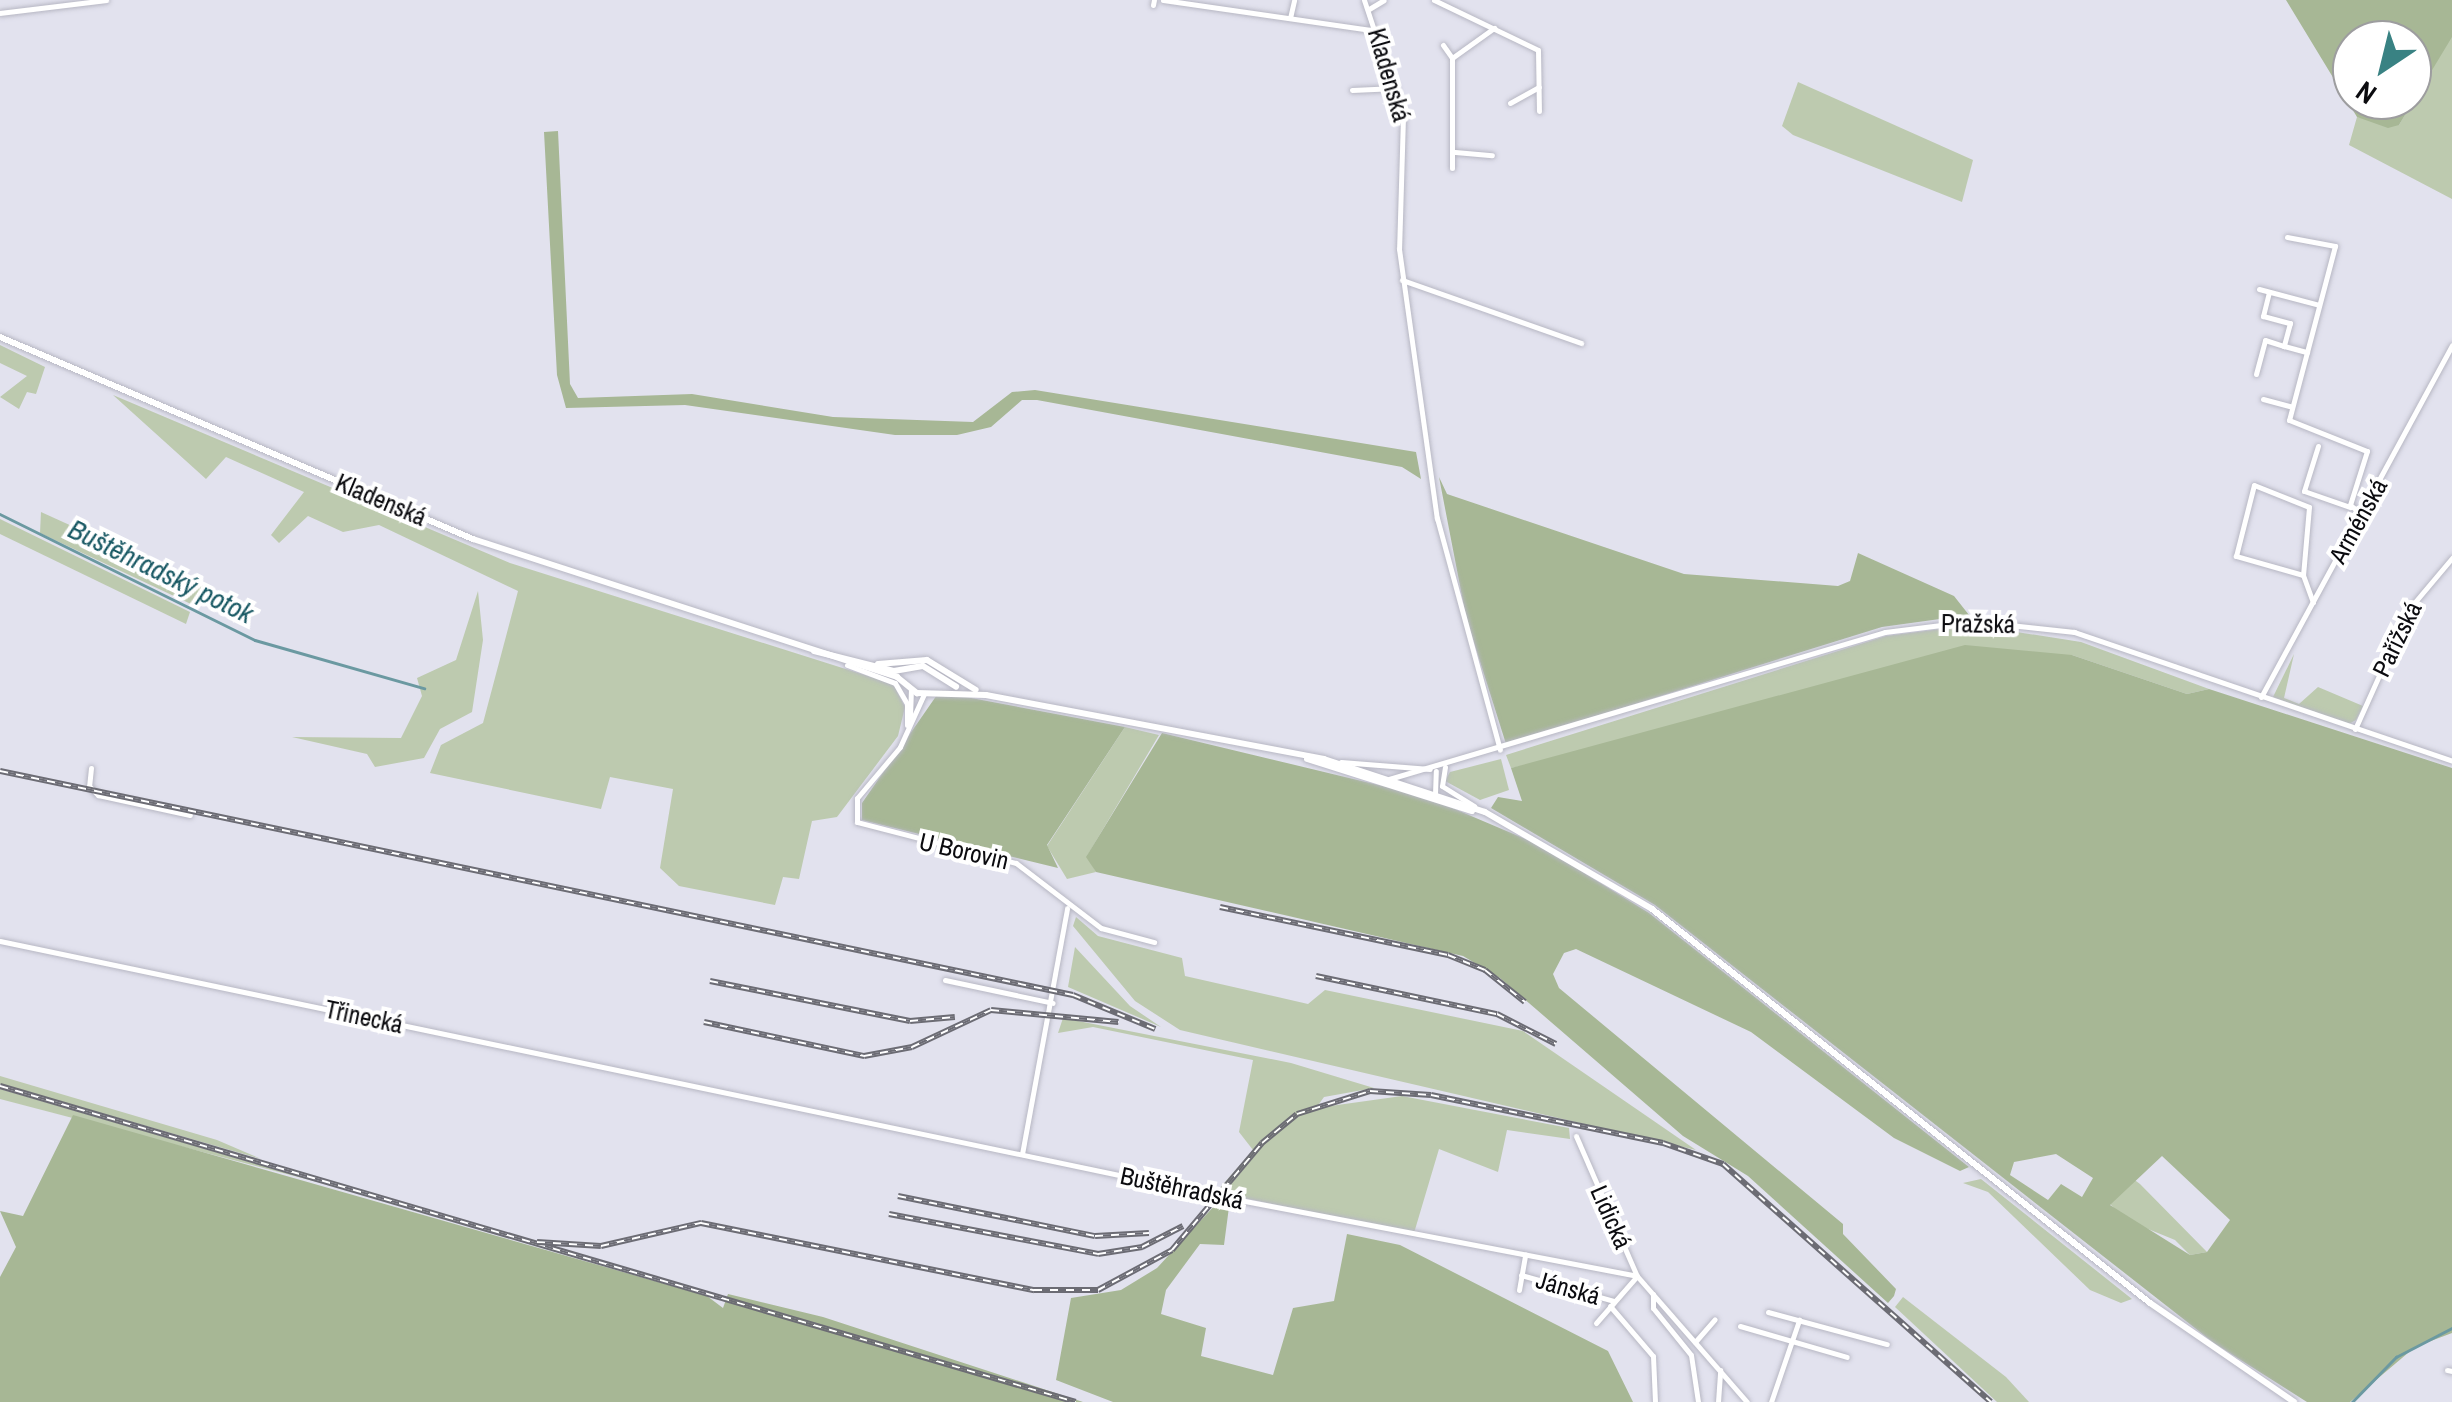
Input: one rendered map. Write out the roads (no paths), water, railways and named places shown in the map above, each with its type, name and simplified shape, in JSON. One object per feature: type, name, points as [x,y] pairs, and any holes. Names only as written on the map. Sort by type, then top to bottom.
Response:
[{"type":"main road","name":"Kladenská","points":[[0,337],[473,539],[770,640]]},
{"type":"main road","points":[[770,640],[857,662],[912,670],[924,666],[935,676],[986,695]]},
{"type":"main road","points":[[770,640],[924,694],[933,689],[986,695],[1340,762],[1433,790],[1485,812],[1652,909],[2235,1364],[2294,1402]]},
{"type":"main road","points":[[857,662],[927,660],[986,695]]},
{"type":"main road","points":[[910,687],[912,670]]},
{"type":"main road","points":[[933,689],[935,676]]},
{"type":"main road","points":[[1274,750],[1440,798],[1506,823]]},
{"type":"street","points":[[0,14],[106,0]]},
{"type":"street","points":[[1163,0],[1380,31]]},
{"type":"street","points":[[1290,18],[1294,0]]},
{"type":"street","name":"Kladenská","points":[[1364,0],[1380,31],[1396,88],[1406,151],[1402,280],[1438,518],[1500,750]]},
{"type":"street","points":[[1368,9],[1384,0]]},
{"type":"street","points":[[1438,1],[1538,50],[1539,110]]},
{"type":"street","points":[[1452,58],[1494,27]]},
{"type":"street","points":[[1443,45],[1452,58],[1452,168]]},
{"type":"street","points":[[1510,104],[1539,87]]},
{"type":"street","points":[[1352,90],[1396,88]]},
{"type":"street","points":[[1454,152],[1492,155]]},
{"type":"street","points":[[2287,237],[2334,246],[2289,420],[2367,451],[2350,507]]},
{"type":"street","points":[[1402,280],[1582,343]]},
{"type":"street","points":[[2259,289],[2319,305]]},
{"type":"street","points":[[2269,292],[2263,316],[2290,322],[2284,346]]},
{"type":"street","points":[[2256,374],[2265,340],[2307,352]]},
{"type":"street","name":"Arménská","points":[[2262,697],[2452,345]]},
{"type":"street","points":[[2263,399],[2292,408]]},
{"type":"street","points":[[2318,446],[2304,491],[2362,514]]},
{"type":"street","points":[[2303,575],[2236,556],[2254,485],[2310,506],[2303,575],[2313,602]]},
{"type":"street","name":"Pařížská","points":[[2355,730],[2409,609],[2452,558]]},
{"type":"street","name":"Pražská","points":[[1401,779],[1930,623],[2074,632],[2452,761]]},
{"type":"street","points":[[847,665],[895,683],[907,704],[907,732]]},
{"type":"street","points":[[907,732],[910,687]]},
{"type":"street","points":[[907,732],[924,694]]},
{"type":"street","name":"U Borovin","points":[[907,732],[857,798],[857,822],[1016,862],[1067,908],[1108,931],[1154,942]]},
{"type":"street","points":[[1340,762],[1441,768]]},
{"type":"street","points":[[91,768],[89,786],[98,795],[190,815]]},
{"type":"street","points":[[1440,798],[1433,790],[1441,768]]},
{"type":"street","points":[[1441,768],[1444,788],[1485,812]]},
{"type":"street","points":[[1366,776],[1401,779]]},
{"type":"street","points":[[1022,1154],[1054,1003],[1067,908]]},
{"type":"street","name":"Třinecká","points":[[0,941],[729,1092]]},
{"type":"street","points":[[945,980],[1054,1003]]},
{"type":"street","name":"Buštěhradská","points":[[729,1092],[1229,1198],[1637,1276]]},
{"type":"street","name":"Lidická","points":[[1576,1136],[1637,1276],[1747,1402]]},
{"type":"street","name":"Jánská","points":[[1519,1290],[1525,1256]]},
{"type":"street","name":"Jánská","points":[[1521,1274],[1612,1303],[1653,1356],[1655,1402]]},
{"type":"street","points":[[1596,1322],[1637,1276]]},
{"type":"street","name":"Lidická","points":[[1653,1294],[1653,1308],[1687,1349],[1698,1402]]},
{"type":"street","points":[[1768,1312],[1887,1344]]},
{"type":"street","points":[[1695,1342],[1715,1319]]},
{"type":"street","points":[[1772,1402],[1799,1320]]},
{"type":"street","points":[[1740,1326],[1846,1357]]},
{"type":"street","points":[[1718,1402],[1720,1370]]},
{"type":"waterway","name":"Buštěhradský potok","points":[[0,514],[255,640],[424,688]]},
{"type":"waterway","points":[[2352,1402],[2396,1357],[2452,1328]]},
{"type":"railway","points":[[0,771],[1073,995],[1155,1029]]},
{"type":"railway","points":[[1220,907],[1448,955],[1485,970],[1525,1002]]},
{"type":"railway","points":[[1316,976],[1497,1014],[1556,1044]]},
{"type":"railway","points":[[710,981],[910,1021],[955,1017]]},
{"type":"railway","points":[[704,1022],[864,1056],[912,1047],[991,1010],[1118,1022]]},
{"type":"railway","points":[[0,1086],[1076,1402]]},
{"type":"railway","points":[[537,1242],[601,1246],[701,1223],[1034,1290],[1098,1290],[1172,1250],[1262,1143],[1297,1114],[1370,1091],[1431,1095],[1663,1143],[1723,1164],[1991,1402]]},
{"type":"railway","points":[[898,1196],[1095,1236],[1149,1233]]},
{"type":"railway","points":[[889,1214],[1098,1254],[1142,1247],[1183,1226]]}]
